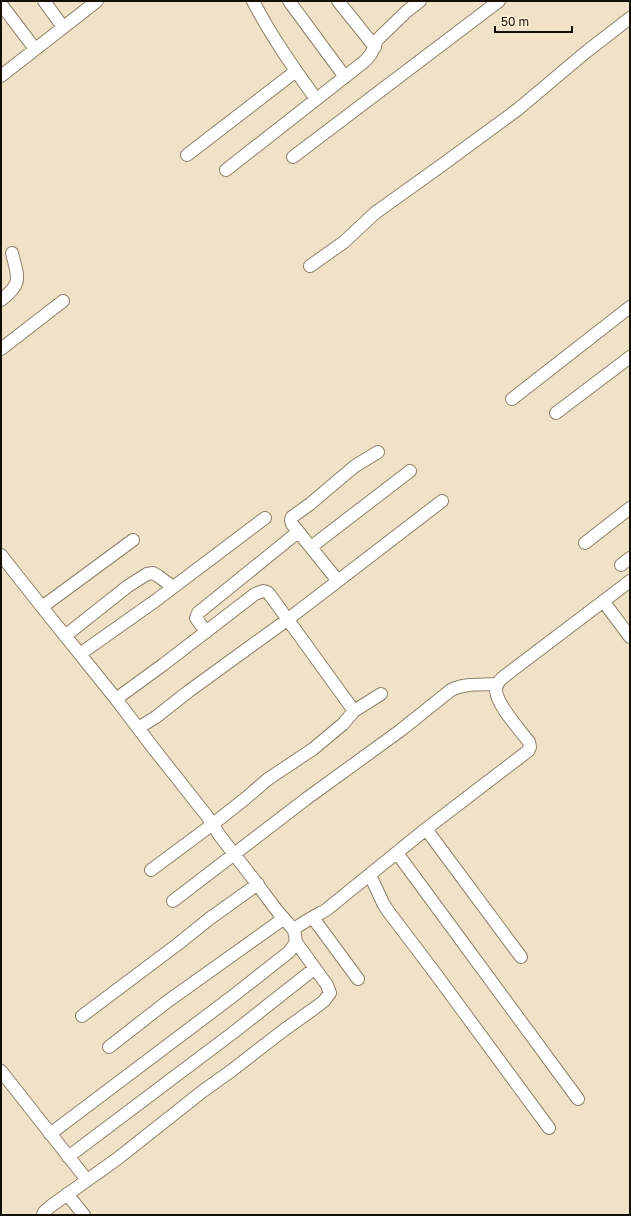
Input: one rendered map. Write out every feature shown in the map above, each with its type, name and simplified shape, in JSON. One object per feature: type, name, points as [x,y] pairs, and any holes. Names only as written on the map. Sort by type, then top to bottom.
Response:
[{"type":"street","points":[[44,1],[63,27]]},
{"type":"street","points":[[3,71],[35,49],[97,1]]},
{"type":"street","points":[[253,1],[261,17],[316,99]]},
{"type":"street","points":[[289,1],[345,77]]},
{"type":"street","points":[[338,1],[375,47]]},
{"type":"street","points":[[293,157],[499,1]]},
{"type":"street","points":[[226,170],[365,61],[375,47],[377,40],[413,3]]},
{"type":"street","points":[[1,4],[35,49]]},
{"type":"street","points":[[310,266],[344,242],[375,213],[517,110],[586,52],[630,18]]},
{"type":"street","points":[[187,155],[296,71]]},
{"type":"street","points":[[1,300],[10,293],[18,279],[12,253]]},
{"type":"street","points":[[1,349],[63,301]]},
{"type":"street","points":[[512,399],[630,307]]},
{"type":"street","points":[[556,413],[630,357]]},
{"type":"street","points":[[338,581],[298,532],[291,520],[292,517],[310,504],[355,466],[378,452]]},
{"type":"street","points":[[311,547],[410,470]]},
{"type":"street","points":[[138,728],[156,717],[287,620],[442,501]]},
{"type":"street","points":[[585,543],[630,508]]},
{"type":"street","points":[[80,654],[265,518]]},
{"type":"street","points":[[206,632],[196,618],[198,613],[298,532]]},
{"type":"street","points":[[42,607],[133,540]]},
{"type":"street","points":[[1,555],[116,699],[207,816],[283,919],[294,930],[296,942],[329,989],[330,993],[324,1001],[122,1155],[67,1194],[44,1212],[43,1215]]},
{"type":"street","points":[[65,636],[128,586],[147,574],[153,573],[173,587]]},
{"type":"street","points":[[294,930],[296,927],[326,910],[426,829],[525,754],[530,747],[529,742],[503,708],[498,699],[496,689],[497,684],[506,675],[630,580]]},
{"type":"street","points":[[116,699],[249,598],[263,591],[270,595],[354,711]]},
{"type":"street","points":[[603,601],[630,636]]},
{"type":"street","points":[[173,901],[312,795],[401,730],[451,690],[457,686],[497,684]]},
{"type":"street","points":[[151,870],[246,798],[268,779],[313,749],[343,724],[354,711],[381,694]]},
{"type":"street","points":[[426,829],[521,957]]},
{"type":"street","points":[[397,854],[578,1099]]},
{"type":"street","points":[[370,875],[388,911],[549,1128]]},
{"type":"street","points":[[82,1016],[209,919],[258,884]]},
{"type":"street","points":[[313,918],[358,979]]},
{"type":"street","points":[[109,1046],[168,1001],[283,919]]},
{"type":"street","points":[[50,1134],[239,992],[289,952],[296,942]]},
{"type":"street","points":[[68,1157],[234,1032],[314,968]]},
{"type":"street","points":[[1,1071],[87,1180]]},
{"type":"street","points":[[67,1194],[84,1215]]}]
